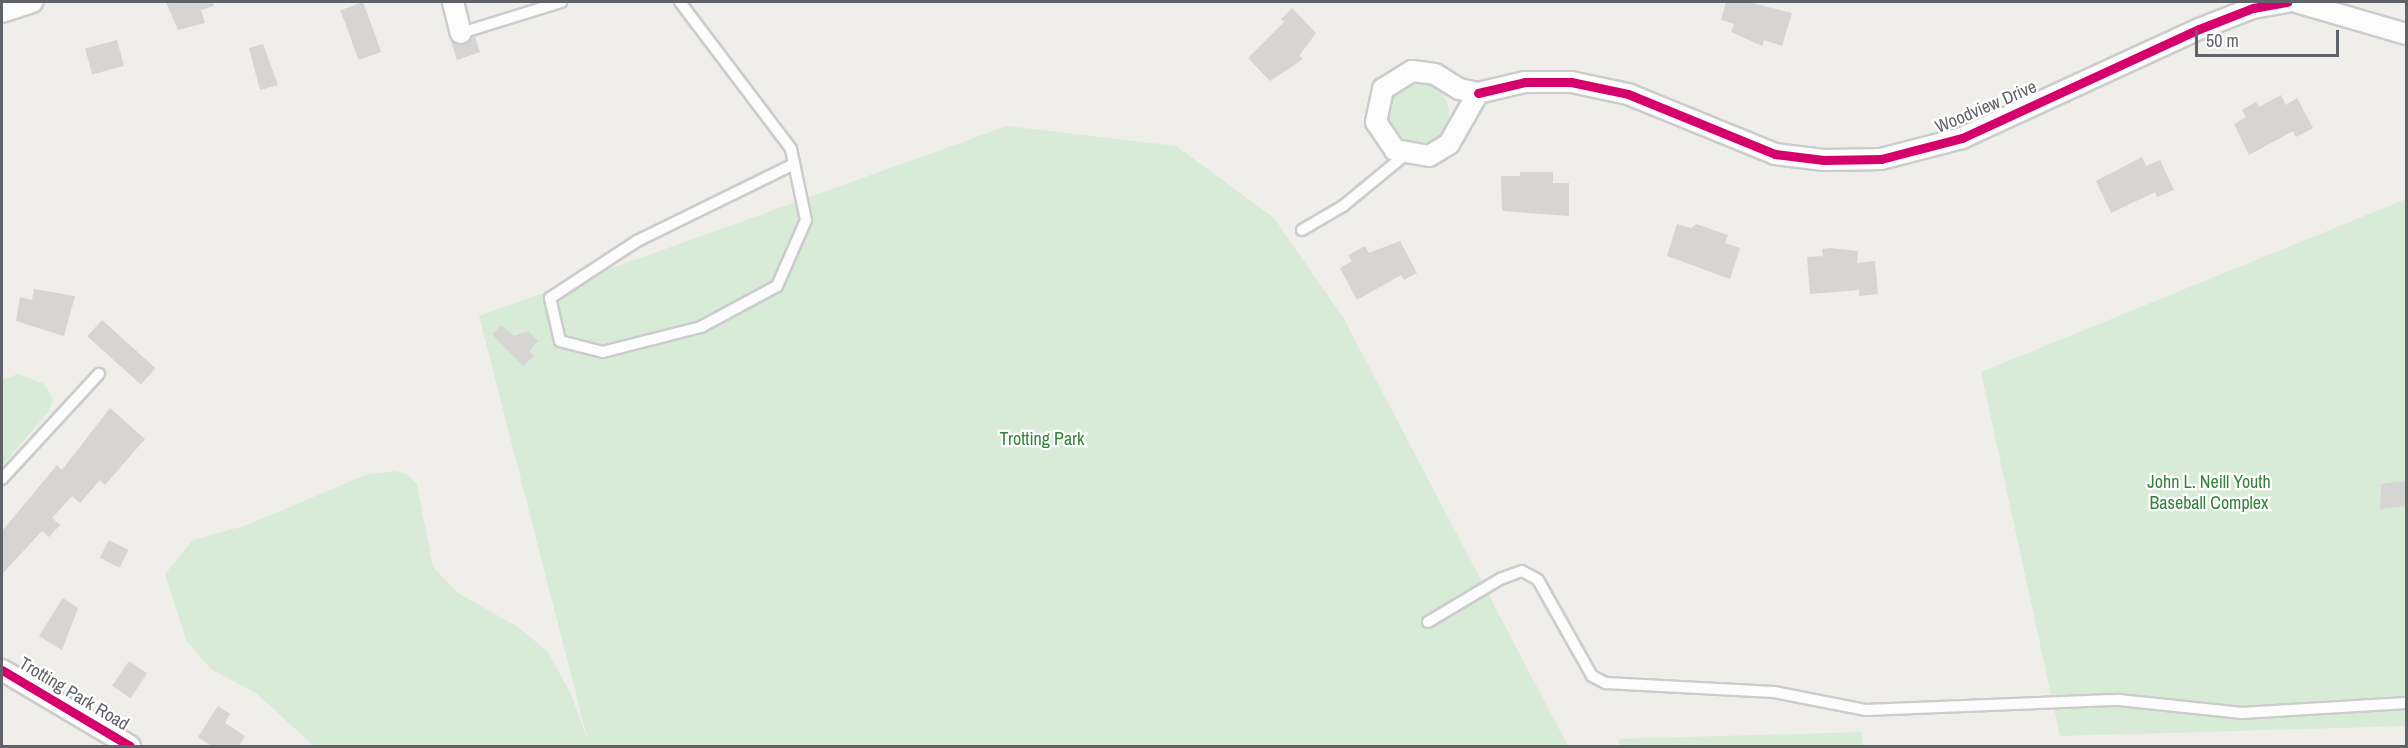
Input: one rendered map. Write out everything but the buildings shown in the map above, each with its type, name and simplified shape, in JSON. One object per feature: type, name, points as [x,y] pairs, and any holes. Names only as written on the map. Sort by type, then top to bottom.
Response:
[{"type":"street","points":[[2,12],[32,2]]},
{"type":"street","points":[[453,2],[461,33]]},
{"type":"street","name":"Woodview Drive","points":[[1479,93],[1509,84],[1571,82],[1628,94],[1774,154],[1824,160],[1881,159],[1962,138],[2199,29],[2253,8],[2287,2]]},
{"type":"street","points":[[2296,2],[2406,34]]},
{"type":"street","points":[[1424,71],[1479,93],[1449,144],[1429,156],[1405,155],[1386,143],[1376,122],[1377,99],[1391,81],[1424,71]]},
{"type":"street","name":"Trotting Park Road","points":[[2,670],[130,747]]},
{"type":"lane","points":[[461,33],[561,2]]},
{"type":"lane","points":[[680,2],[791,149],[806,220],[777,286],[701,327],[603,352],[560,341],[550,298],[637,241],[794,164]]},
{"type":"lane","points":[[1302,230],[1343,206],[1405,155]]},
{"type":"lane","points":[[2,479],[99,374]]},
{"type":"lane","points":[[1428,622],[1500,579],[1522,571],[1538,580],[1592,676],[1606,683],[1774,692],[1866,710],[2119,700],[2242,713],[2406,703]]},
{"type":"green space","points":[[1417,82],[1435,88],[1443,96],[1449,114],[1443,132],[1435,140],[1417,146],[1399,140],[1391,132],[1385,114],[1391,96],[1399,88]]},
{"type":"green space","name":"Trotting Park","points":[[1007,126],[1176,146],[1274,218],[1344,319],[1568,746],[314,746],[257,694],[211,669],[186,640],[165,574],[193,540],[247,525],[368,474],[395,471],[407,474],[417,484],[433,567],[458,593],[518,627],[547,651],[570,692],[588,741],[479,316]]},
{"type":"green space","name":"John L. Neill Youth Baseball Complex","points":[[2406,199],[2406,726],[2060,736],[1981,372]]},
{"type":"green space","points":[[18,374],[44,384],[53,398],[49,411],[2,466],[2,380]]},
{"type":"green space","points":[[1862,732],[1863,746],[1619,746],[1619,739]]},
{"type":"cycle path","points":[[1478,93],[1525,82],[1571,82],[1628,94],[1775,154],[1824,160],[1881,159],[1962,138],[2199,29],[2253,8],[2287,2]]},
{"type":"cycle path","points":[[2,670],[130,746]]}]
